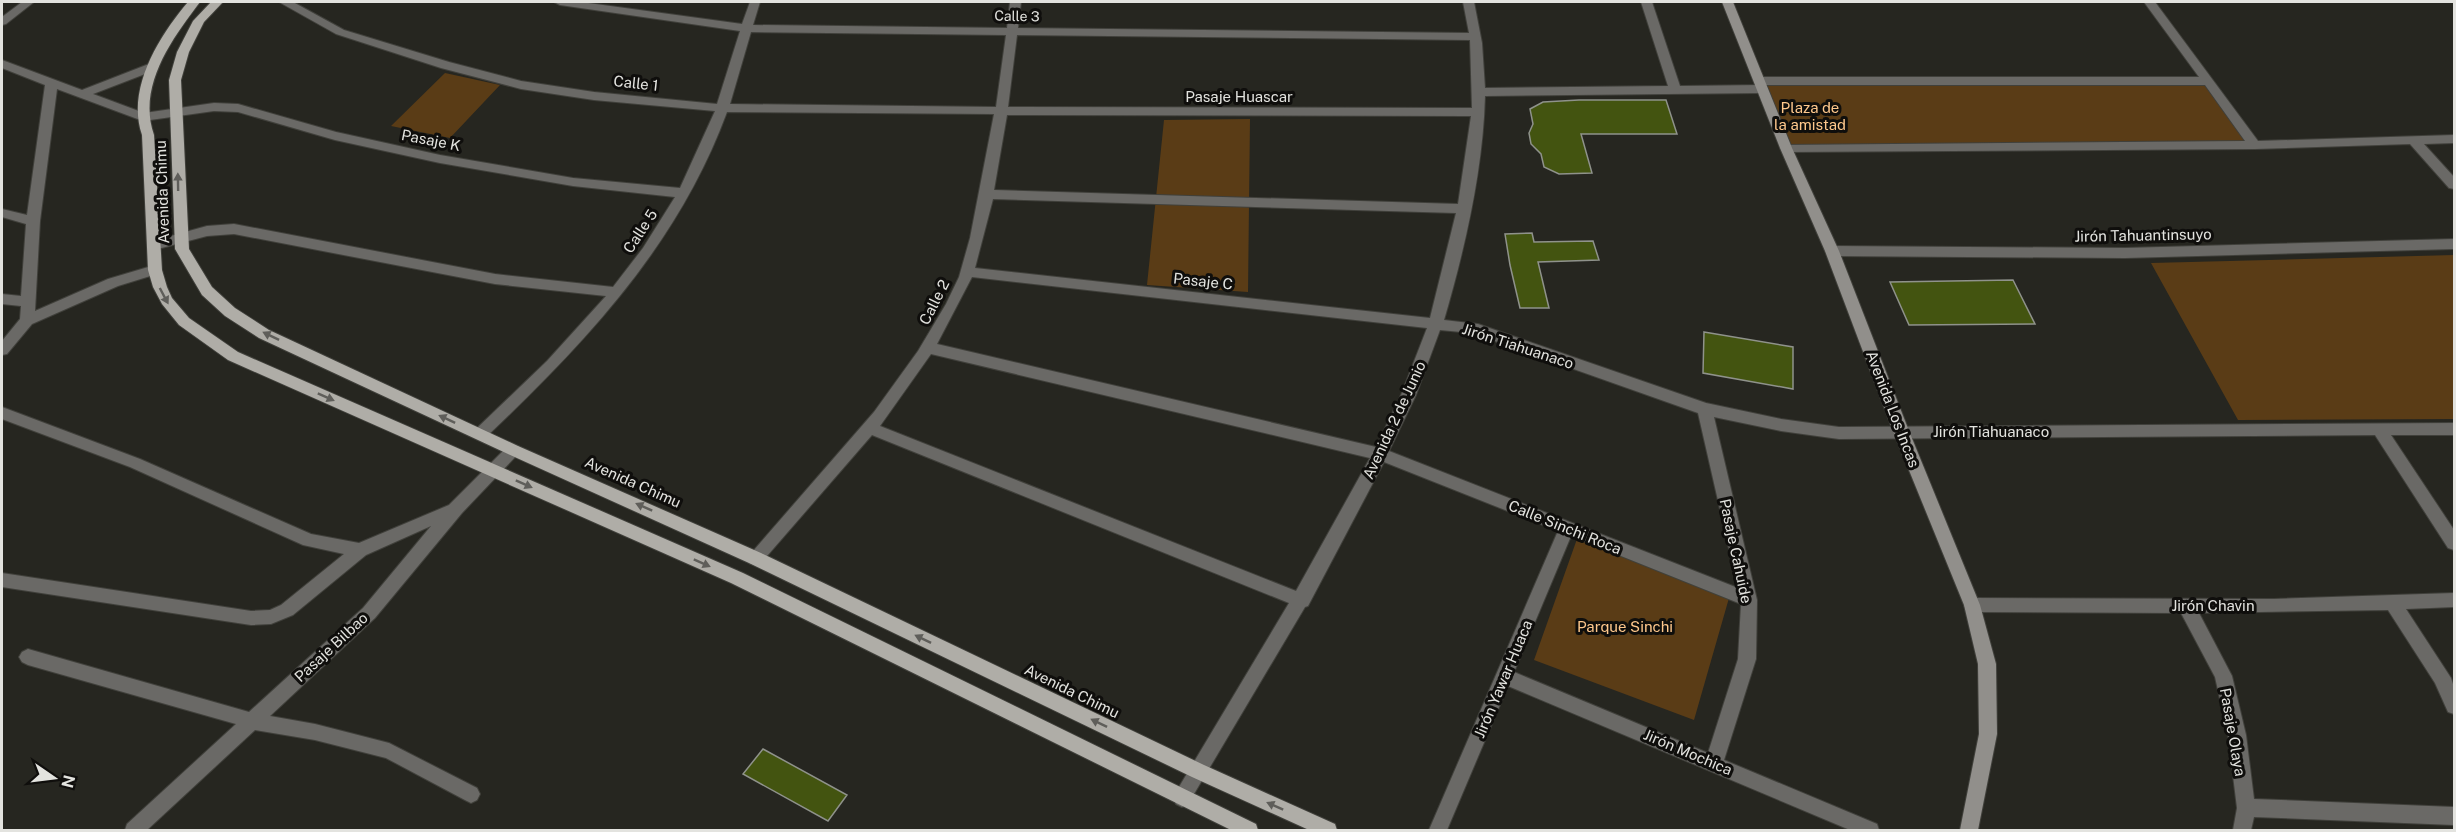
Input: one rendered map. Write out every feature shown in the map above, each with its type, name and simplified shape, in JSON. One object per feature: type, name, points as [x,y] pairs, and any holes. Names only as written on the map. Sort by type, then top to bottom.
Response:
[{"type":"main road","name":"Avenida Chimu","points":[[194,2],[165,42],[150,74],[143,117],[148,135],[155,270],[160,290],[176,316],[233,356],[737,578],[1249,831]]},
{"type":"main road","name":"Avenida Chimu","points":[[217,2],[199,21],[183,52],[175,80],[180,236],[182,249],[194,272],[207,291],[230,312],[264,334],[513,450],[755,558],[1328,831]]},
{"type":"street","points":[[2,22],[27,2]]},
{"type":"street","name":"Calle 1","points":[[285,2],[340,32],[445,65],[520,85],[594,96],[722,108],[1000,111]]},
{"type":"street","name":"Calle 3","points":[[560,2],[746,28],[1475,37]]},
{"type":"street","name":"Calle 5","points":[[480,434],[579,338],[618,292],[684,193],[722,108],[755,2]]},
{"type":"street","name":"Calle 2","points":[[755,558],[870,428],[904,385],[929,348],[968,272],[986,194],[1016,2]]},
{"type":"street","name":"Avenida 2 de Junio","points":[[1182,798],[1302,601],[1380,454],[1413,383],[1436,323],[1463,209],[1478,112],[1480,92],[1469,2]]},
{"type":"street","points":[[1647,2],[1675,89]]},
{"type":"street","name":"Avenida Los Incas","points":[[1727,2],[1786,148],[1832,251],[1901,431],[1972,605],[1987,664],[1988,734],[1969,831]]},
{"type":"street","points":[[2150,2],[2254,145]]},
{"type":"street","points":[[2,64],[51,85],[143,117]]},
{"type":"street","points":[[82,94],[154,66]]},
{"type":"street","points":[[1480,92],[1675,89],[1761,85],[2208,81]]},
{"type":"street","points":[[27,320],[33,221],[51,85]]},
{"type":"street","name":"Pasaje K","points":[[143,117],[214,107],[238,108],[345,139],[440,159],[573,182],[684,193]]},
{"type":"street","name":"Pasaje Huascar","points":[[1000,111],[1478,112]]},
{"type":"street","points":[[1786,148],[2254,145],[2415,142],[2454,139]]},
{"type":"street","points":[[2415,142],[2454,185]]},
{"type":"street","points":[[986,194],[1463,209]]},
{"type":"street","points":[[2,213],[33,221]]},
{"type":"street","points":[[154,245],[180,236],[234,229],[495,279],[618,292]]},
{"type":"street","name":"Jirón Tahuantinsuyo","points":[[1832,251],[2125,253],[2454,244]]},
{"type":"street","points":[[2,351],[27,320],[113,282],[155,270]]},
{"type":"street","name":"Pasaje C","points":[[968,272],[1436,323]]},
{"type":"street","points":[[2,299],[27,302]]},
{"type":"street","name":"Jirón Tiahuanaco","points":[[1436,323],[1473,328],[1705,409],[1781,426],[1839,433],[2454,429]]},
{"type":"street","name":"Calle Sinchi Roca","points":[[929,348],[1380,454],[1749,600]]},
{"type":"street","name":"Pasaje Cahuide","points":[[1705,409],[1749,600],[1747,659],[1714,762]]},
{"type":"street","points":[[2,414],[49,429],[135,463],[309,540],[360,550]]},
{"type":"street","points":[[870,428],[1302,601]]},
{"type":"street","points":[[2379,429],[2454,543]]},
{"type":"street","name":"Pasaje Bilbao","points":[[135,831],[369,613],[456,508],[513,450]]},
{"type":"street","points":[[2,580],[228,615],[251,618],[271,617],[287,610],[360,550],[456,508]]},
{"type":"street","name":"Jirón Yawar Huaca","points":[[1438,831],[1567,528]]},
{"type":"street","name":"Jirón Chavin","points":[[1972,605],[2186,606],[2454,600]]},
{"type":"street","points":[[2393,603],[2442,678],[2454,706]]},
{"type":"street","name":"Pasaje Olaya","points":[[2186,606],[2223,676],[2236,735],[2246,808],[2242,831]]},
{"type":"street","points":[[28,657],[253,721],[315,732],[389,751],[471,794]]},
{"type":"street","name":"Jirón Mochica","points":[[1505,676],[1714,762],[1870,831]]},
{"type":"street","points":[[2246,808],[2454,816]]},
{"type":"green space","points":[[445,73],[500,85],[450,138],[391,126]]},
{"type":"green space","name":"Plaza de la amistad","points":[[1761,81],[2209,81],[2255,145],[1786,148]]},
{"type":"green space","points":[[1250,119],[1248,292],[1147,285],[1164,120]]},
{"type":"green space","points":[[2454,255],[2454,419],[2238,420],[2151,263]]},
{"type":"green space","name":"Parque Sinchi","points":[[1577,539],[1729,598],[1694,720],[1534,660]]},
{"type":"building","points":[[1666,100],[1677,134],[1581,134],[1592,173],[1559,174],[1544,167],[1541,154],[1531,144],[1529,133],[1533,124],[1530,109],[1543,102]]},
{"type":"building","points":[[1532,233],[1534,242],[1593,241],[1599,260],[1538,262],[1549,308],[1520,308],[1510,265],[1505,234]]},
{"type":"building","points":[[2013,280],[2035,324],[1909,325],[1890,282]]},
{"type":"building","points":[[1704,332],[1793,347],[1793,389],[1703,373]]},
{"type":"building","points":[[763,749],[847,795],[828,821],[743,774]]}]
